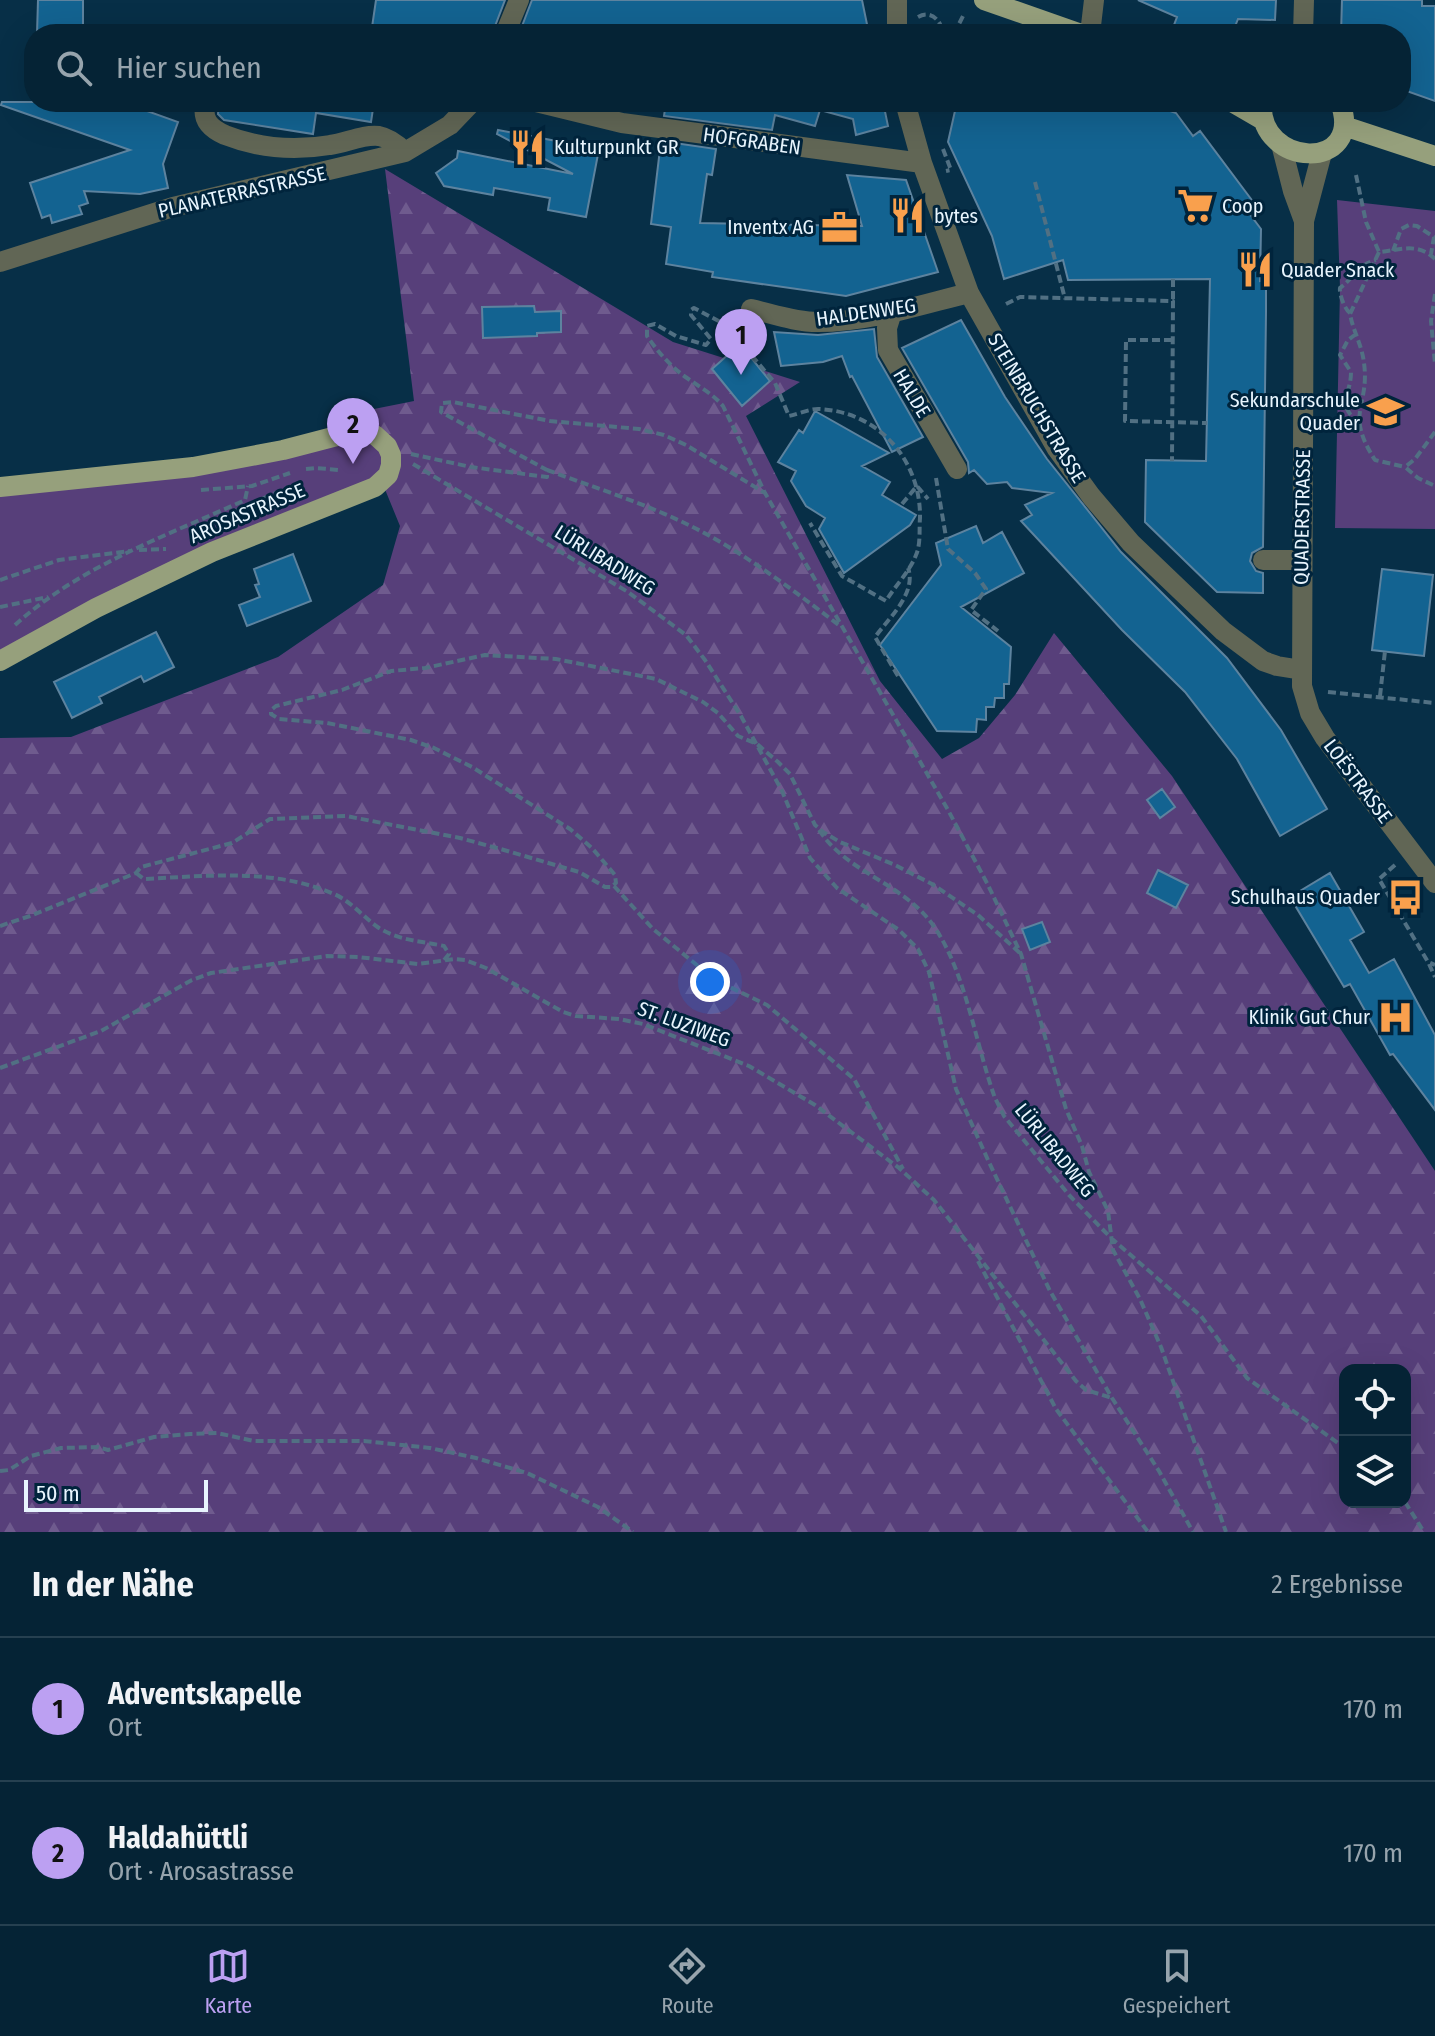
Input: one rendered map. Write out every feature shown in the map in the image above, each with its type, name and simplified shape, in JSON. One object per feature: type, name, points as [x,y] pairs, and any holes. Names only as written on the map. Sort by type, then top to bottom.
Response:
[{"type":"main road","points":[[984,0],[1052,24]]},
{"type":"main road","points":[[1264,112],[1281,144],[1302,154],[1322,153],[1338,140],[1344,126],[1342,112]]},
{"type":"main road","points":[[1344,126],[1435,156]]},
{"type":"main road","name":"AROSASTRASSE","points":[[0,487],[193,467],[283,450],[356,431],[382,440],[391,455],[388,475],[375,487],[200,558],[96,608],[0,661]]},
{"type":"street","points":[[509,24],[519,0]]},
{"type":"street","points":[[897,0],[897,24]]},
{"type":"street","points":[[1091,24],[1094,0]]},
{"type":"street","points":[[1303,24],[1304,0]]},
{"type":"street","points":[[205,112],[209,126],[242,140],[301,148],[377,136],[394,142],[405,152]]},
{"type":"street","name":"PLANATERRASTRASSE","points":[[0,262],[173,207],[405,152],[450,125],[462,112]]},
{"type":"street","name":"HOFGRABEN","points":[[577,112],[622,123],[922,163]]},
{"type":"street","name":"STEINBRUCHSTRASSE","points":[[908,112],[922,163],[969,293],[1057,449],[1131,543],[1242,647],[1263,661],[1302,670]]},
{"type":"street","name":"QUADERSTRASSE","points":[[1281,144],[1304,221]]},
{"type":"street","name":"QUADERSTRASSE","points":[[1302,670],[1304,221],[1322,153]]},
{"type":"street","name":"HALDENWEG","points":[[751,309],[816,322],[892,312],[969,293]]},
{"type":"street","name":"HALDE","points":[[892,312],[885,340],[888,350],[948,470]]},
{"type":"street","points":[[1263,560],[1302,560]]},
{"type":"street","name":"LOËSTRASSE","points":[[1302,670],[1305,701],[1325,738],[1435,883]]},
{"type":"path","points":[[915,22],[925,15],[935,16],[940,24]]},
{"type":"path","points":[[959,24],[963,16]]},
{"type":"path","points":[[1350,314],[1379,252],[1366,222],[1356,175]]},
{"type":"path","points":[[1035,182],[1065,299]]},
{"type":"path","points":[[1393,251],[1401,229],[1409,225],[1417,226],[1434,237],[1433,257]]},
{"type":"path","points":[[1379,252],[1413,247],[1426,250],[1433,257]]},
{"type":"path","points":[[1376,260],[1357,269],[1339,293],[1350,314],[1365,367],[1358,423],[1364,443],[1375,460],[1405,467],[1435,486]]},
{"type":"path","points":[[1172,461],[1173,279]]},
{"type":"path","points":[[1435,294],[1432,304],[1435,364]]},
{"type":"path","points":[[1006,304],[1020,297],[1173,301]]},
{"type":"path","points":[[751,309],[743,313],[743,319],[751,328],[751,332],[745,335],[694,308],[691,310],[691,315],[711,339],[706,345],[676,336],[655,324],[647,326],[646,332],[667,361],[713,394],[723,406],[765,493],[988,885],[1021,954],[1066,1109],[1089,1172],[1108,1211],[1113,1250],[1140,1299],[1161,1347],[1226,1532]]},
{"type":"path","points":[[747,332],[753,357],[775,383],[789,416],[815,409],[859,417],[869,423],[911,467],[920,506],[917,554],[886,601],[842,576],[810,523]]},
{"type":"path","points":[[1356,334],[1348,340],[1340,355],[1351,372],[1343,403],[1358,423]]},
{"type":"path","points":[[1173,340],[1126,340],[1125,421],[1207,423]]},
{"type":"path","points":[[765,493],[686,445],[653,432],[550,421],[453,402],[440,404],[440,410],[446,415],[547,470],[639,504],[706,534],[773,574],[842,628]]},
{"type":"path","points":[[1405,467],[1435,432]]},
{"type":"path","name":"LÜRLIBADWEG","points":[[547,470],[548,475],[544,477],[462,466],[422,454],[401,456],[628,592],[686,635],[757,744],[790,774],[815,825],[836,853],[907,899],[938,931],[957,976],[988,1078],[1004,1116],[1069,1195],[1111,1238],[1201,1316],[1247,1378],[1339,1444]]},
{"type":"path","points":[[948,470],[937,472],[935,479],[948,549],[975,573],[986,589],[971,610],[998,631]]},
{"type":"path","points":[[207,520],[246,499],[248,486]]},
{"type":"path","points":[[9,631],[49,597],[134,551],[289,487],[298,486],[306,495]]},
{"type":"path","points":[[917,486],[928,499]]},
{"type":"path","points":[[902,504],[917,486]]},
{"type":"path","points":[[207,520],[210,529]]},
{"type":"path","points":[[0,580],[59,560],[157,548],[173,550]]},
{"type":"path","points":[[898,676],[875,637],[906,594],[910,579],[908,568]]},
{"type":"path","points":[[0,607],[49,597]]},
{"type":"path","points":[[1380,696],[1385,651]]},
{"type":"path","points":[[614,886],[615,875],[582,839],[472,767],[411,740],[316,721],[279,719],[273,717],[271,710],[276,706],[342,690],[391,671],[434,667],[485,655],[506,655],[581,663],[656,679],[703,702],[718,713],[738,736],[757,744],[815,865],[837,888],[899,930],[918,949],[924,960],[956,1089],[1050,1291],[1193,1532]]},
{"type":"path","points":[[1328,692],[1435,703]]},
{"type":"path","points":[[0,926],[136,873],[141,867],[232,843],[270,819],[336,815],[460,838],[579,872],[605,887],[614,886]]},
{"type":"path","points":[[815,825],[840,842],[932,884],[978,915],[1021,954]]},
{"type":"path","points":[[1396,863],[1379,879],[1435,977]]},
{"type":"path","points":[[136,873],[144,879],[256,875],[301,882],[343,898],[383,930],[412,941],[444,946],[449,954],[442,961]]},
{"type":"path","points":[[614,886],[653,929],[715,980],[767,1005],[854,1079],[906,1174]]},
{"type":"path","name":"ST. LUZIWEG","points":[[0,1068],[101,1031],[153,1004],[178,986],[211,973],[327,956],[408,964],[458,959],[480,965],[563,1012],[576,1016],[630,1020],[734,1059],[815,1105],[906,1174],[934,1200],[1076,1381],[1086,1390],[1112,1398]]},
{"type":"path","points":[[1428,962],[1435,965]]},
{"type":"path","points":[[973,1251],[1056,1409],[1148,1532]]},
{"type":"path","points":[[0,1471],[9,1470],[31,1456],[61,1448],[98,1447],[108,1450],[154,1437],[217,1433],[254,1441],[364,1441],[430,1448],[527,1473],[598,1507],[633,1532]]},
{"type":"path","points":[[1409,1508],[1424,1532]]},
{"type":"green space","points":[[385,169],[673,342],[800,382],[746,416],[880,681],[942,759],[979,738],[1015,695],[1054,633],[1172,776],[1435,1171],[1435,1532],[0,1532],[0,738],[71,737],[278,657],[383,585],[400,526],[366,432],[369,410],[414,401]]},
{"type":"green space","points":[[1337,200],[1435,211],[1435,529],[1335,528],[1340,288]]},
{"type":"green space","points":[[375,435],[388,475],[0,661],[0,487]]},
{"type":"building","points":[[38,0],[83,0],[83,24],[37,24]]},
{"type":"building","points":[[376,0],[505,0],[496,24],[372,24]]},
{"type":"building","points":[[532,0],[862,0],[867,24],[523,24]]},
{"type":"building","points":[[1138,0],[1276,0],[1275,20],[1238,19],[1236,24],[1174,24],[1177,17]]},
{"type":"building","points":[[1342,0],[1422,0],[1422,6],[1435,6],[1435,101],[1411,93],[1411,24],[1341,24]]},
{"type":"building","points":[[2,102],[24,102],[24,112],[150,112],[178,122],[163,164],[168,188],[140,194],[84,191],[88,203],[79,206],[82,214],[52,223],[50,215],[42,218],[30,183],[130,150],[1,105]]},
{"type":"building","points":[[372,112],[371,122],[316,113],[313,134],[224,120],[218,114]]},
{"type":"building","points":[[665,112],[819,112],[815,126],[775,115],[772,130],[664,116]]},
{"type":"building","points":[[827,112],[885,112],[888,126],[856,135],[853,119]]},
{"type":"building","points":[[955,112],[1173,112],[1193,136],[1200,131],[1254,203],[1246,209],[1261,229],[1260,281],[1266,280],[1266,312],[1263,547],[1252,553],[1250,561],[1256,571],[1263,573],[1263,593],[1217,592],[1145,522],[1146,460],[1206,461],[1210,279],[1068,280],[1063,260],[1004,279],[992,236],[948,142]]},
{"type":"building","points":[[498,130],[599,149],[586,217],[548,210],[550,198],[494,188],[493,195],[444,186],[436,173],[457,158],[458,151],[573,174],[497,134]]},
{"type":"building","points":[[661,141],[716,149],[712,175],[707,174],[700,223],[862,226],[847,175],[906,180],[938,272],[846,296],[712,277],[713,272],[666,264],[671,227],[651,224]]},
{"type":"building","points":[[534,306],[535,312],[561,311],[561,332],[483,338],[482,307]]},
{"type":"building","points":[[961,320],[1005,397],[1047,459],[1121,552],[1227,658],[1281,730],[1327,809],[1280,836],[1237,759],[1185,692],[1122,630],[1021,521],[1032,515],[1025,505],[1052,493],[1012,488],[1007,482],[987,484],[974,470],[969,473],[968,462],[902,348]]},
{"type":"building","points":[[874,329],[877,357],[923,437],[892,452],[850,377],[842,356],[823,362],[781,366],[774,332],[818,335]]},
{"type":"building","points":[[740,344],[770,381],[742,406],[712,369]]},
{"type":"building","points":[[815,411],[889,453],[862,466],[890,482],[882,495],[916,515],[910,525],[844,573],[819,529],[825,518],[806,506],[791,481],[796,471],[778,462],[799,430],[803,433]]},
{"type":"building","points":[[976,526],[983,543],[1002,532],[1024,573],[961,607],[1011,647],[1009,684],[1004,684],[1004,698],[995,698],[994,707],[986,707],[986,720],[977,719],[976,732],[937,731],[880,645],[941,565],[936,543]]},
{"type":"building","points":[[293,554],[311,601],[247,626],[239,605],[260,597],[254,569]]},
{"type":"building","points":[[1382,569],[1433,575],[1424,656],[1372,650]]},
{"type":"building","points":[[156,632],[174,667],[144,682],[141,676],[99,697],[102,703],[72,718],[54,682]]},
{"type":"building","points":[[1162,789],[1175,807],[1160,818],[1147,800]]},
{"type":"building","points":[[1158,870],[1188,885],[1176,908],[1147,893]]},
{"type":"building","points":[[1330,873],[1364,932],[1350,940],[1369,973],[1394,959],[1435,1035],[1435,1110],[1393,1054],[1390,1055],[1350,984],[1344,987],[1290,897]]},
{"type":"building","points":[[1042,922],[1050,942],[1030,950],[1022,929]]},
{"type":"place","name":"Kulturpunkt GR","points":[[528,147]]},
{"type":"place","name":"Coop","points":[[1196,206]]},
{"type":"place","name":"bytes","points":[[908,216]]},
{"type":"place","name":"Inventx AG","points":[[840,227]]},
{"type":"place","name":"Quader Snack","points":[[1255,270]]},
{"type":"place","name":"Adventskapelle","points":[[741,375]]},
{"type":"place","name":"Sekundarschule Quader","points":[[1386,411]]},
{"type":"place","name":"Haldahüttli","points":[[353,464]]},
{"type":"place","name":"Schulhaus Quader","points":[[1406,897]]},
{"type":"place","name":"Klinik Gut Chur","points":[[1396,1017]]}]
